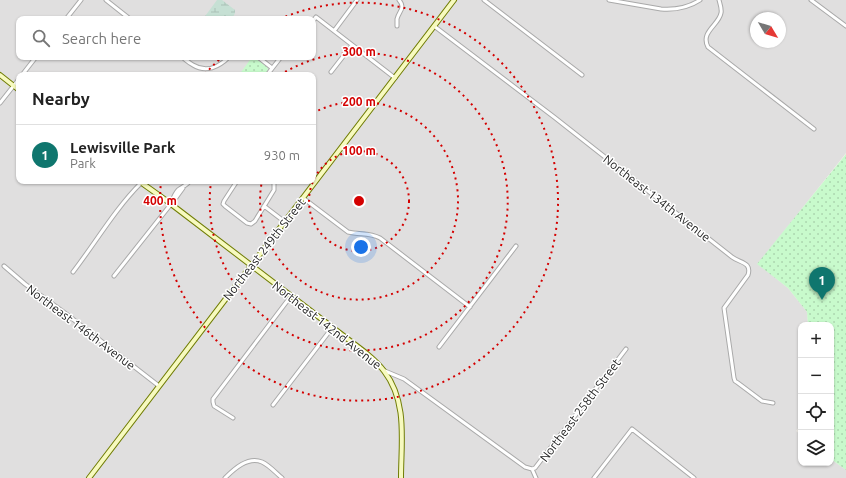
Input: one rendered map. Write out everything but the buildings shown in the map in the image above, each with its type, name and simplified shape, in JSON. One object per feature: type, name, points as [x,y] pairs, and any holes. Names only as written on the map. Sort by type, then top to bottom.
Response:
[{"type":"street","points":[[68,16],[81,0]]},
{"type":"street","points":[[106,0],[126,16]]},
{"type":"street","points":[[334,31],[357,0]]},
{"type":"street","points":[[397,26],[402,8],[402,3],[399,0]]},
{"type":"street","name":"Northeast 249th Street","points":[[316,181],[454,0]]},
{"type":"street","points":[[484,0],[582,75]]},
{"type":"street","points":[[609,0],[662,9],[676,9],[700,0]]},
{"type":"street","points":[[719,0],[722,12],[707,35],[706,41],[708,47],[814,129]]},
{"type":"street","points":[[812,0],[846,26]]},
{"type":"street","points":[[316,17],[395,78]]},
{"type":"street","name":"Northeast 134th Avenue","points":[[434,26],[554,117],[732,257],[746,264],[749,270],[748,275],[724,308],[734,378],[735,381],[762,401],[773,403]]},
{"type":"street","points":[[331,72],[352,45]]},
{"type":"street","points":[[24,72],[34,60]]},
{"type":"street","points":[[186,60],[193,66],[202,68],[210,68],[219,65],[225,60]]},
{"type":"street","points":[[262,60],[272,68]]},
{"type":"street","points":[[269,72],[279,60]]},
{"type":"street","points":[[0,75],[14,86]]},
{"type":"street","points":[[0,103],[16,83]]},
{"type":"street","points":[[73,272],[138,184]]},
{"type":"street","name":"Northeast 142nd Avenue","points":[[143,184],[366,353],[383,370],[404,379],[526,467],[532,469]]},
{"type":"street","points":[[114,276],[187,184]]},
{"type":"street","points":[[235,184],[224,201],[224,204],[247,223],[252,223],[255,221],[274,190],[274,184]]},
{"type":"street","name":"Northeast 249th Street","points":[[89,478],[314,184]]},
{"type":"street","points":[[303,198],[348,232],[374,235],[380,238],[470,307]]},
{"type":"street","points":[[264,206],[285,222]]},
{"type":"street","points":[[439,347],[516,246]]},
{"type":"street","name":"Northeast 146th Avenue","points":[[4,266],[25,284],[159,386]]},
{"type":"street","points":[[233,418],[214,406],[213,399],[291,296]]},
{"type":"street","points":[[273,405],[332,328]]},
{"type":"street","name":"Northeast 258th Street","points":[[532,469],[535,468],[626,349]]},
{"type":"street","points":[[383,370],[394,387],[401,412],[401,478]]},
{"type":"street","points":[[594,478],[632,429],[694,478]]},
{"type":"street","points":[[225,478],[240,466],[251,461],[257,461],[266,464],[282,478]]},
{"type":"street","points":[[532,469],[536,478]]},
{"type":"shaded area","points":[[0,0],[846,0],[846,153],[758,264],[788,288],[807,312],[808,322],[798,322],[798,428],[796,431],[798,433],[798,466],[834,466],[834,461],[846,470],[846,478],[0,478]]},
{"type":"green space","points":[[217,0],[222,0],[235,10],[234,16],[205,16]]},
{"type":"green space","points":[[250,60],[258,60],[267,67],[268,70],[267,72],[241,72]]},
{"type":"green space","points":[[846,154],[846,470],[834,461],[834,322],[808,322],[807,312],[788,288],[757,264]]},
{"type":"place","name":"Lewisville Park","points":[[822,300]]}]
